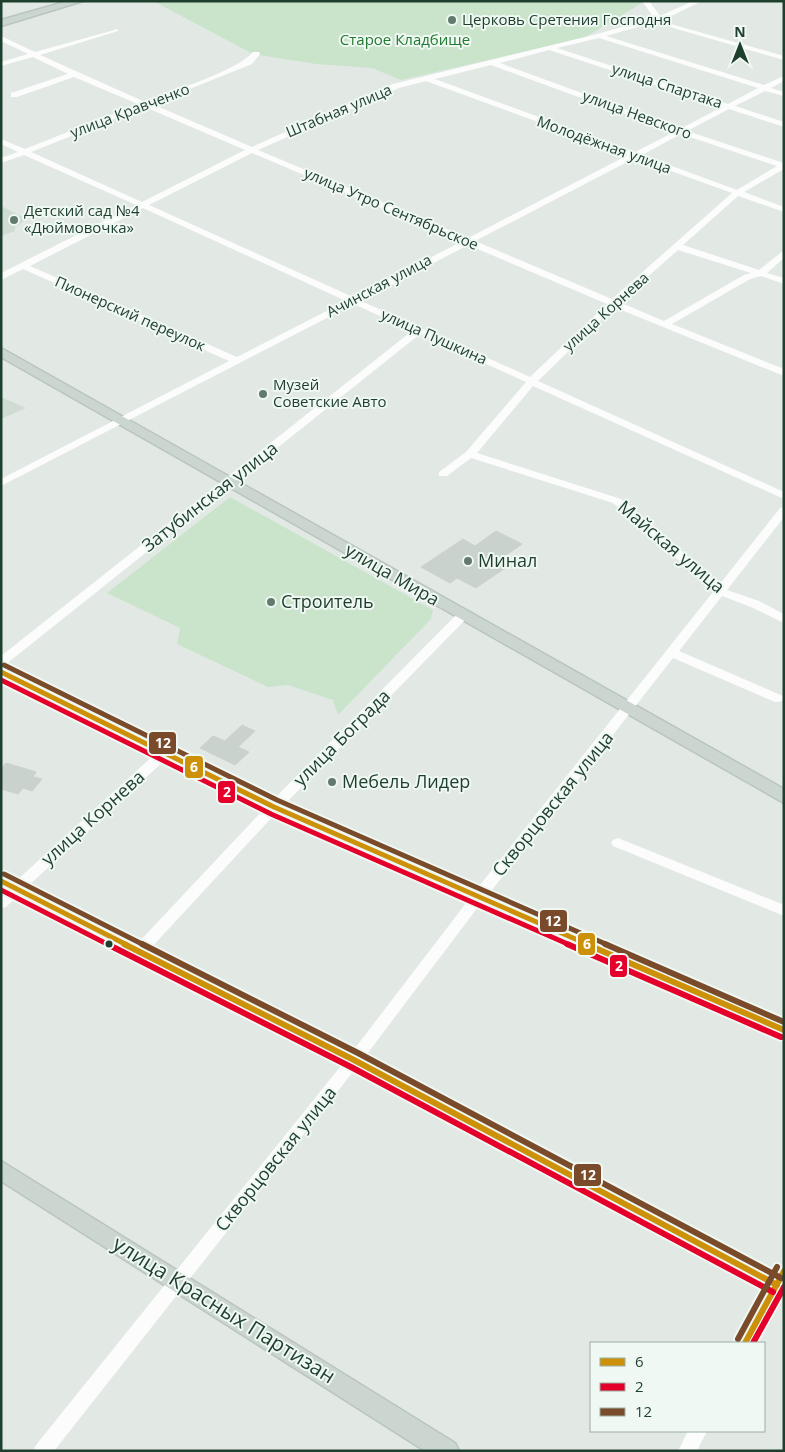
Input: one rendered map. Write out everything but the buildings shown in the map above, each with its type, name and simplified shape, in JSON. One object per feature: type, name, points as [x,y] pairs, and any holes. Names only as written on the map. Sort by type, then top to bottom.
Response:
[{"type":"main road","points":[[1,23],[79,1]]},
{"type":"main road","name":"улица Мира","points":[[1,352],[784,797]]},
{"type":"main road","name":"улица Красных Партизан","points":[[1,1170],[447,1451]]},
{"type":"street","points":[[645,1],[658,19],[672,26],[784,58]]},
{"type":"street","name":"Штабная улица","points":[[1,277],[251,150],[396,86],[599,36],[658,19],[699,1]]},
{"type":"street","points":[[1,64],[116,30]]},
{"type":"street","points":[[599,36],[784,94]]},
{"type":"street","name":"улица Утро Сентябрьское","points":[[1,38],[32,55],[74,74],[251,150],[613,304],[784,373]]},
{"type":"street","name":"улица Спартака","points":[[549,48],[784,125]]},
{"type":"street","name":"улица Кравченко","points":[[1,161],[225,73],[249,62],[256,54]]},
{"type":"street","name":"улица Невского","points":[[491,62],[681,132],[784,166]]},
{"type":"street","points":[[14,95],[74,74]]},
{"type":"street","name":"Молодёжная улица","points":[[426,78],[784,210]]},
{"type":"street","name":"Ачинская улица","points":[[1,483],[784,78]]},
{"type":"street","name":"улица Пушкина","points":[[1,141],[784,496]]},
{"type":"street","name":"улица Корнева","points":[[443,474],[470,454],[532,381],[613,304],[679,247],[737,193],[784,166]]},
{"type":"street","points":[[679,247],[784,281]]},
{"type":"street","points":[[665,324],[747,277],[760,274],[784,253]]},
{"type":"street","name":"Пионерский переулок","points":[[23,266],[237,362]]},
{"type":"street","name":"Затубинская улица","points":[[1,662],[418,331]]},
{"type":"street","name":"Майская улица","points":[[470,454],[617,501],[649,527],[719,591],[755,604],[784,619]]},
{"type":"street","name":"Скворцовская улица","points":[[42,1451],[354,1060],[479,896],[629,709],[670,652],[784,510]]},
{"type":"street","name":"улица Бограда","points":[[139,951],[274,807],[463,615]]},
{"type":"street","points":[[670,652],[779,699]]},
{"type":"street","points":[[1,672],[274,807],[784,1030]]},
{"type":"street","name":"улица Корнева","points":[[1,904],[164,753]]},
{"type":"street","points":[[618,843],[784,911]]},
{"type":"street","points":[[1,881],[354,1060],[781,1281],[746,1342]]},
{"type":"street","points":[[687,1451],[697,1432]]},
{"type":"shaded area","name":"Детский сад №4 «Дюймовочка»","points":[[1,206],[27,219],[15,227],[15,231],[1,236]]},
{"type":"shaded area","points":[[1,397],[26,408],[1,419]]},
{"type":"green space","name":"Старое Кладбище","points":[[641,1],[642,3],[584,38],[401,80],[372,68],[316,64],[253,54],[155,2]]},
{"type":"green space","name":"Строитель","points":[[230,497],[433,610],[431,619],[338,715],[333,700],[288,685],[268,687],[177,644],[180,628],[107,593]]},
{"type":"transit line","name":"12","points":[[4,665],[277,800],[784,1022]]},
{"type":"transit line","name":"6","points":[[1,672],[274,807],[784,1030]]},
{"type":"transit line","name":"2","points":[[1,680],[271,814],[781,1037]]},
{"type":"transit line","name":"12","points":[[4,874],[358,1053],[781,1278]]},
{"type":"transit line","name":"6","points":[[1,881],[354,1060],[777,1285]]},
{"type":"transit line","name":"2","points":[[1,890],[351,1067],[773,1292]]},
{"type":"transit line","name":"12","points":[[738,1339],[777,1267]]},
{"type":"transit line","name":"6","points":[[746,1342],[784,1271]]},
{"type":"transit line","name":"2","points":[[754,1342],[784,1287]]},
{"type":"place","name":"Церковь Сретения Господня","points":[[452,20]]},
{"type":"place","name":"Детский сад №4 «Дюймовочка»","points":[[14,220]]},
{"type":"place","name":"Музей Советские Авто","points":[[263,394]]},
{"type":"place","name":"Минал","points":[[468,561]]},
{"type":"place","name":"Строитель","points":[[271,602]]},
{"type":"place","name":"Мебель Лидер","points":[[332,782]]}]
